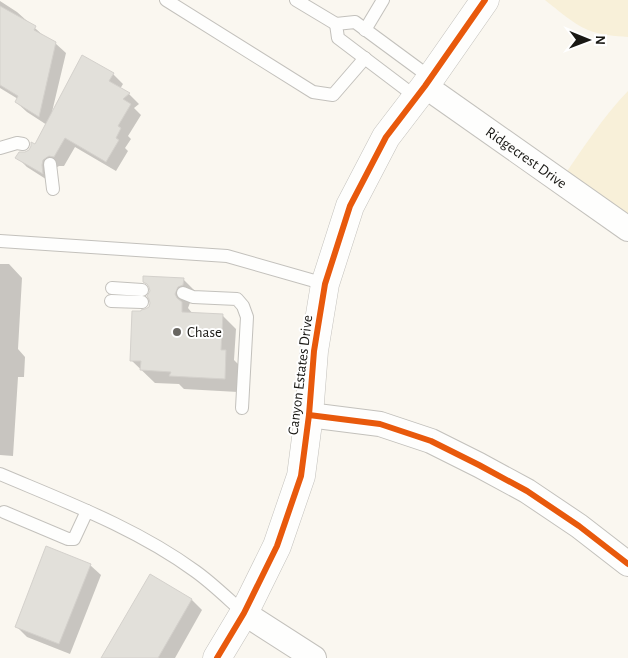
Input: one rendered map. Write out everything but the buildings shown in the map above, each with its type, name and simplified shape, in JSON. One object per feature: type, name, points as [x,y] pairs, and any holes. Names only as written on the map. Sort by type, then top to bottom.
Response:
[{"type":"street","name":"Canyon Estates Drive","points":[[217,658],[244,613],[277,546],[301,476],[309,415],[314,350],[325,284],[350,206],[386,137],[424,87],[485,0]]},
{"type":"street","name":"Ridgecrest Drive","points":[[424,87],[628,229]]},
{"type":"street","points":[[309,415],[380,424],[431,441],[479,464],[527,491],[579,526],[628,564]]},
{"type":"street","points":[[244,613],[314,658]]},
{"type":"lane","points":[[166,0],[313,92],[333,94],[365,58]]},
{"type":"lane","points":[[296,0],[336,24],[355,22],[424,87]]},
{"type":"lane","points":[[365,30],[383,0]]},
{"type":"lane","points":[[336,24],[338,38],[365,58],[424,87]]},
{"type":"lane","points":[[0,148],[17,143],[23,144]]},
{"type":"lane","points":[[50,164],[53,189]]},
{"type":"lane","points":[[0,241],[227,256],[325,284]]},
{"type":"lane","points":[[111,294],[142,296]]},
{"type":"lane","points":[[186,297],[237,299],[244,306],[247,317],[242,408]]},
{"type":"lane","points":[[0,474],[87,511],[145,539],[195,571],[244,613]]},
{"type":"lane","points":[[4,512],[68,539],[74,539],[87,511]]},
{"type":"shaded area","points":[[545,0],[628,0],[628,37],[588,30],[571,20]]},
{"type":"shaded area","points":[[628,91],[628,228],[561,180],[601,123]]},
{"type":"cycle path","points":[[217,658],[244,613],[277,546],[301,476],[309,415],[314,351],[325,284],[350,206],[386,137],[425,86],[485,0]]},
{"type":"cycle path","points":[[309,415],[380,424],[431,441],[527,491],[579,526],[628,564]]},
{"type":"place","name":"Chase","points":[[177,332]]}]
